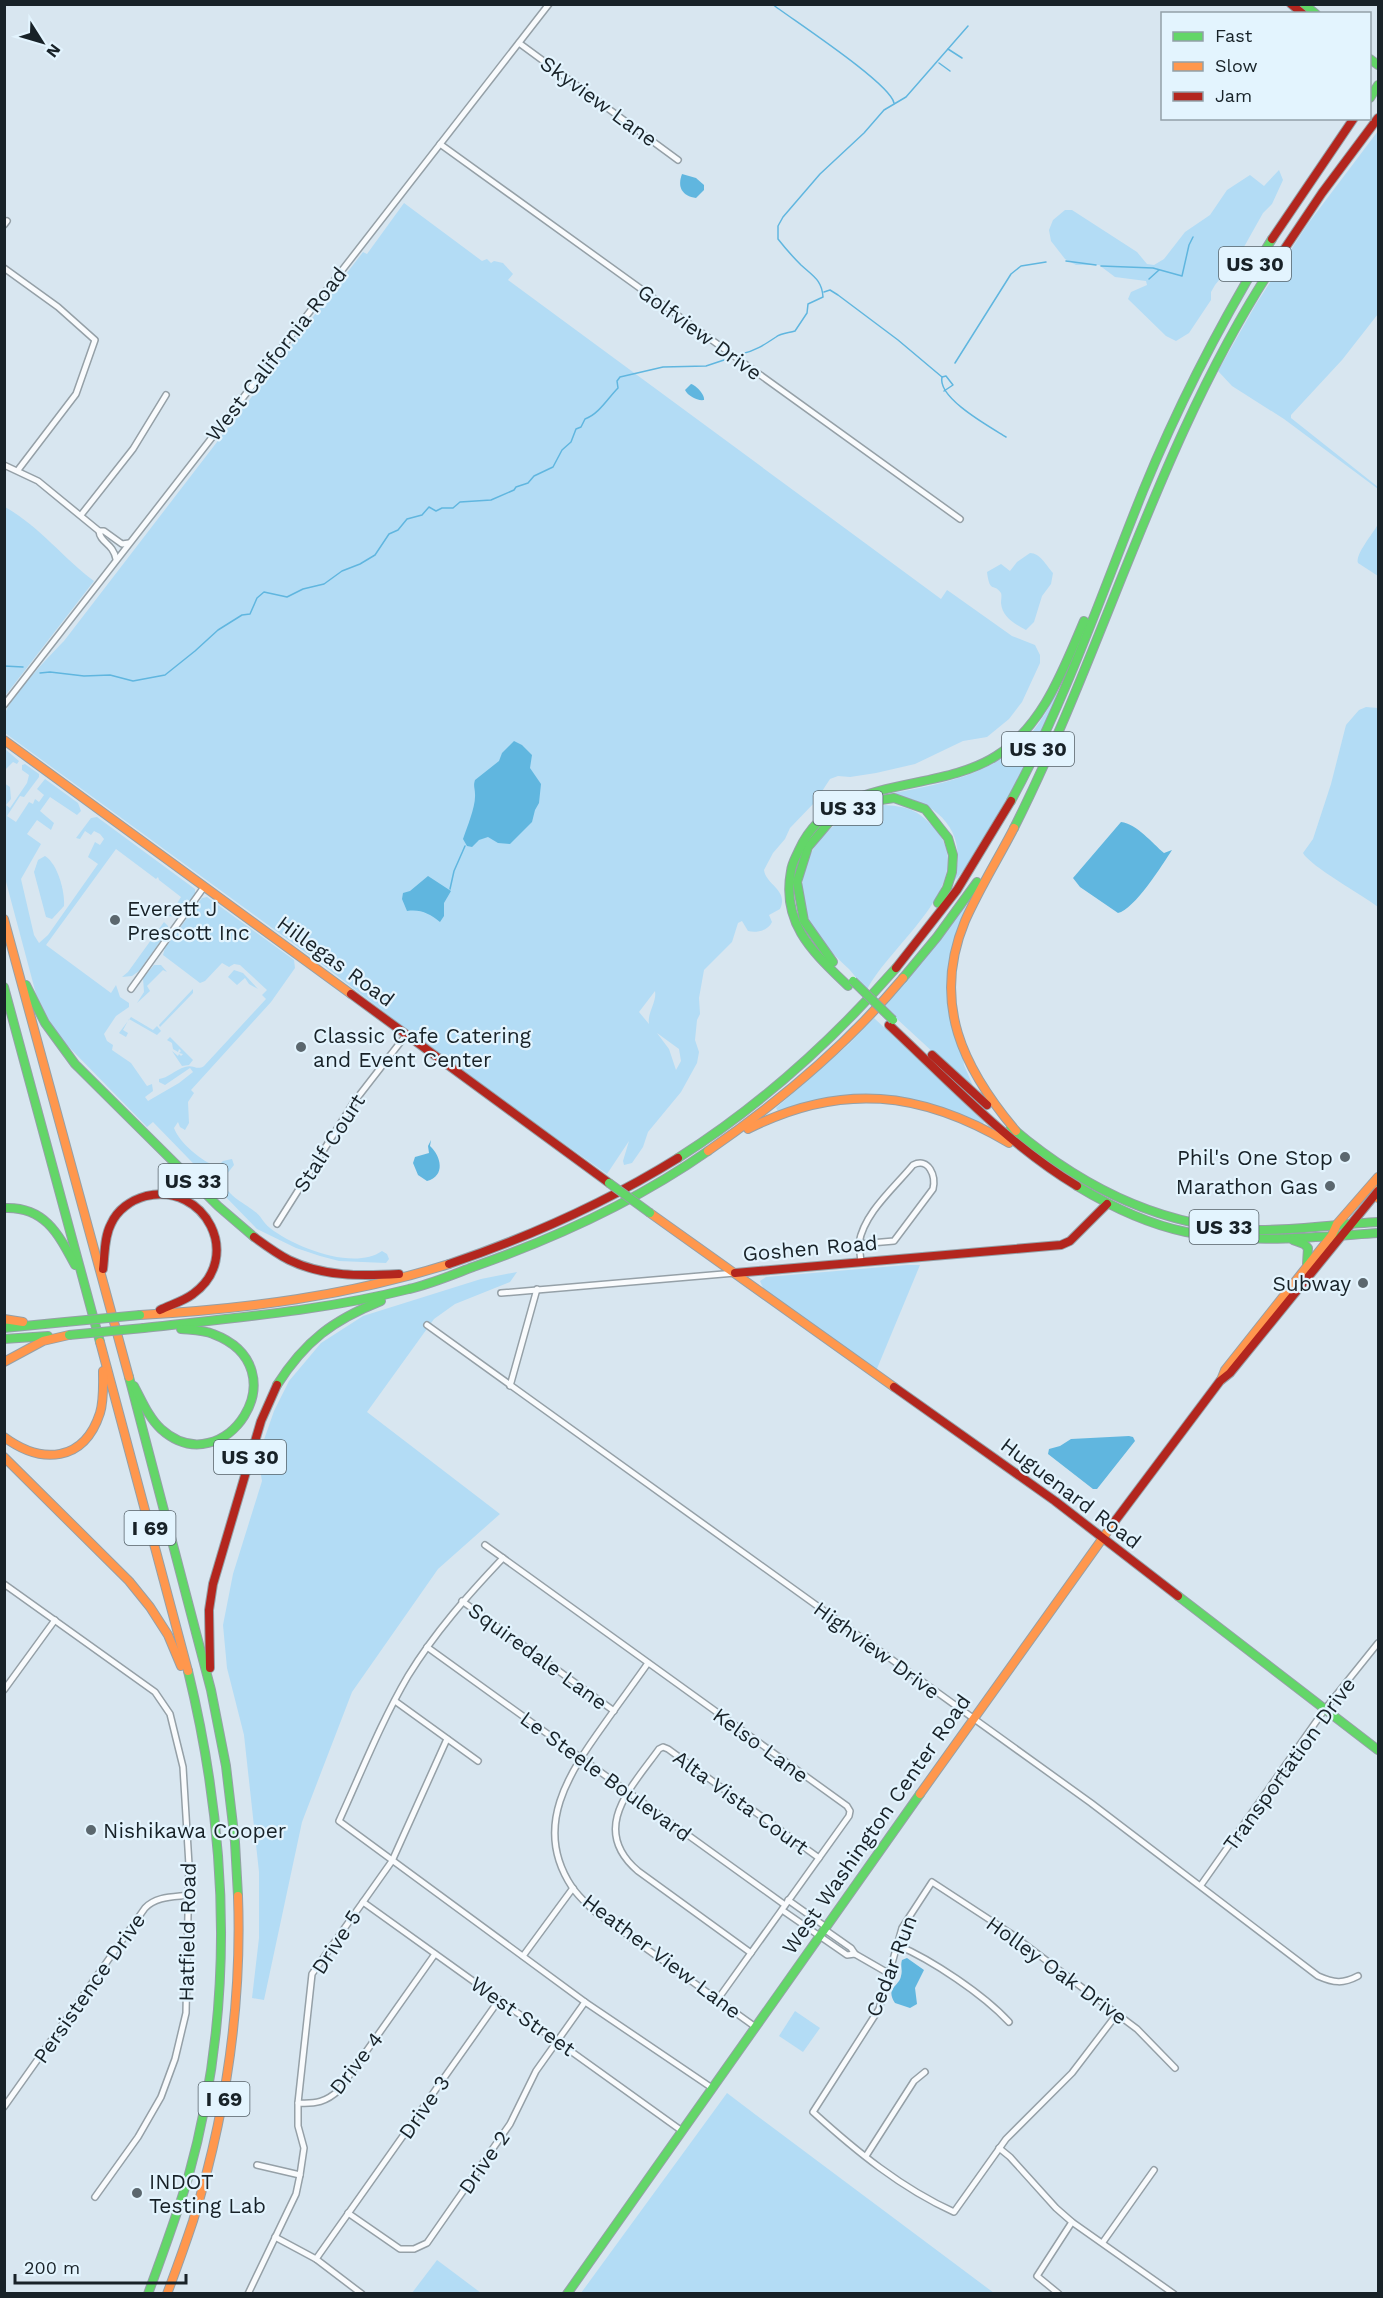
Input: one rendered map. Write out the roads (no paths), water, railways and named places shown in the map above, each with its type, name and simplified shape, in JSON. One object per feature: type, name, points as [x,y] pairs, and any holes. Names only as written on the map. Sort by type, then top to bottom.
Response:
[{"type":"main road","name":"US 30","points":[[211,1689],[209,1610],[213,1584],[261,1421],[274,1389],[293,1360],[320,1334],[354,1312],[403,1291],[499,1259],[568,1231],[635,1197],[712,1150],[806,1076],[890,993],[939,934],[974,885],[1025,802],[1073,699],[1158,484],[1213,369],[1255,295],[1295,232],[1378,117]]},
{"type":"main road","name":"US 30","points":[[4,1319],[16,1322],[62,1322],[211,1311],[303,1299],[377,1285],[435,1269],[501,1246],[638,1183],[745,1113],[804,1064],[856,1014],[909,955],[999,824],[1029,768],[1065,690],[1173,420],[1227,314],[1293,204],[1353,120]]},
{"type":"main road","points":[[850,984],[803,942],[791,911],[789,883],[791,870],[804,837],[824,814],[842,802],[862,795],[962,773],[995,758],[1023,735],[1040,716],[1115,550],[1130,523]]},
{"type":"main road","name":"Hillegas Road","points":[[4,740],[735,1273]]},
{"type":"main road","name":"US 33","points":[[909,955],[915,937],[948,888],[954,862],[950,843],[934,817],[923,808],[909,802],[885,799],[851,806],[828,821],[810,842],[802,860],[797,890],[800,911],[809,934],[850,984],[891,1023],[1048,1158],[1090,1185],[1144,1208],[1189,1222],[1240,1229],[1271,1230],[1378,1222]]},
{"type":"main road","points":[[1016,1131],[991,1102],[967,1063],[956,1030],[951,989],[954,959],[962,927],[1025,802]]},
{"type":"main road","name":"I 69","points":[[4,919],[102,1275],[211,1689],[228,1771],[237,1851],[240,1914],[236,2007],[230,2064],[214,2146],[188,2239],[167,2294]]},
{"type":"main road","name":"US 33","points":[[19,973],[31,992],[45,1023],[75,1064],[218,1206],[252,1236],[289,1260],[326,1273],[356,1276],[389,1275],[435,1269]]},
{"type":"main road","name":"I 69","points":[[4,987],[195,1698],[215,1808],[222,1913],[219,2010],[212,2063],[197,2142],[171,2232],[148,2294]]},
{"type":"main road","points":[[891,1023],[1026,1151]]},
{"type":"main road","name":"US 33","points":[[712,1150],[759,1122],[786,1111],[817,1103],[862,1098],[892,1099],[939,1108],[975,1123],[1026,1151],[1057,1174],[1107,1204],[1140,1218],[1186,1231],[1238,1238],[1284,1239],[1378,1233]]},
{"type":"main road","name":"West Washington Center Road","points":[[1220,1381],[1225,1370],[1332,1235],[1337,1224],[1378,1177]]},
{"type":"main road","points":[[1378,1190],[1378,1198]]},
{"type":"main road","name":"West Washington Center Road","points":[[567,2294],[754,2026],[1103,1538],[1220,1381],[1238,1364],[1378,1190]]},
{"type":"main road","points":[[102,1275],[106,1239],[111,1224],[119,1212],[132,1202],[144,1195],[173,1194],[199,1208],[214,1230],[217,1243],[217,1259],[212,1274],[205,1286],[184,1302],[143,1315]]},
{"type":"main road","name":"Goshen Road","points":[[735,1273],[1061,1245],[1070,1241],[1107,1204]]},
{"type":"main road","points":[[4,1208],[29,1210],[52,1226],[62,1238],[83,1278]]},
{"type":"main road","points":[[1284,1239],[1301,1242],[1306,1246],[1309,1254],[1307,1264]]},
{"type":"main road","name":"Huguenard Road","points":[[735,1273],[1055,1501],[1378,1750]]},
{"type":"main road","points":[[4,1339],[146,1328],[281,1314],[403,1291]]},
{"type":"main road","points":[[4,1328],[62,1322]]},
{"type":"main road","points":[[126,1370],[157,1425],[170,1436],[183,1441],[203,1443],[224,1437],[245,1418],[250,1406],[254,1378],[250,1364],[232,1341],[214,1332],[146,1328]]},
{"type":"main road","points":[[4,1362],[44,1341],[66,1335]]},
{"type":"main road","points":[[4,1437],[15,1447],[35,1455],[51,1456],[69,1452],[85,1440],[95,1428],[101,1411],[104,1359]]},
{"type":"main road","points":[[4,1457],[129,1581],[150,1607],[168,1635],[195,1698]]},
{"type":"street","name":"West California Road","points":[[4,705],[549,4]]},
{"type":"street","name":"Skyview Lane","points":[[519,43],[678,160]]},
{"type":"street","name":"Golfview Drive","points":[[440,144],[960,519]]},
{"type":"street","points":[[4,268],[58,307],[95,340],[76,394],[18,470]]},
{"type":"street","points":[[81,515],[139,441],[166,395]]},
{"type":"street","points":[[4,465],[38,481],[81,515],[114,549],[116,559]]},
{"type":"street","points":[[99,531],[104,531],[122,544],[129,543]]},
{"type":"street","points":[[131,989],[204,887]]},
{"type":"street","name":"Stalf Court","points":[[277,1224],[354,1102],[406,1035]]},
{"type":"street","points":[[859,1244],[894,1241],[933,1189],[935,1180],[930,1168],[918,1162],[913,1165],[868,1220],[861,1233],[859,1244],[861,1262]]},
{"type":"street","name":"Goshen Road","points":[[501,1293],[735,1273]]},
{"type":"street","points":[[510,1386],[537,1289]]},
{"type":"street","name":"Highview Drive","points":[[427,1325],[1201,1885],[1318,1976],[1339,1983],[1345,1983],[1358,1976]]},
{"type":"street","name":"Kelso Lane","points":[[485,1545],[847,1806],[850,1811],[849,1816],[718,1999]]},
{"type":"street","points":[[503,1558],[462,1601],[427,1647],[395,1701],[339,1821],[585,2002],[711,2088]]},
{"type":"street","name":"Hatfield Road","points":[[4,1584],[155,1692],[170,1714],[183,1767],[189,1864],[186,2013],[175,2059],[161,2097],[138,2137],[95,2197]]},
{"type":"street","name":"Squiredale Lane","points":[[462,1601],[614,1711]]},
{"type":"street","points":[[4,1690],[55,1620]]},
{"type":"street","name":"Transportation Drive","points":[[1201,1885],[1325,1709],[1378,1643]]},
{"type":"street","name":"Le Steele Boulevard","points":[[427,1647],[785,1905],[825,1928],[851,1948],[855,1954],[847,1955],[819,1937],[785,1905]]},
{"type":"street","name":"Heather View Lane","points":[[648,1663],[568,1778],[558,1804],[555,1825],[558,1856],[573,1888],[594,1911],[754,2026]]},
{"type":"street","points":[[395,1701],[478,1761]]},
{"type":"street","name":"Drive 5","points":[[298,2103],[312,1974],[392,1861],[447,1739]]},
{"type":"street","name":"Alta Vista Court","points":[[628,1792],[659,1749],[663,1747],[819,1858]]},
{"type":"street","points":[[628,1792],[614,1823],[615,1838],[627,1862],[751,1953]]},
{"type":"street","name":"Cedar Run","points":[[866,2156],[813,2112],[879,2009],[888,1973],[907,1920],[932,1882]]},
{"type":"street","name":"Holley Oak Drive","points":[[932,1882],[1010,1933],[1137,2029],[1175,2068]]},
{"type":"street","points":[[522,1956],[573,1888]]},
{"type":"street","name":"Persistence Drive","points":[[4,2107],[145,1908],[151,1902],[159,1899],[189,1895]]},
{"type":"street","name":"West Street","points":[[363,1902],[682,2131]]},
{"type":"street","points":[[897,1945],[964,1984],[998,2010],[1009,2022]]},
{"type":"street","name":"Drive 4","points":[[298,2103],[317,2104],[330,2099],[339,2090],[435,1954]]},
{"type":"street","points":[[855,1954],[888,1973]]},
{"type":"street","name":"Drive 3","points":[[315,2259],[500,2000]]},
{"type":"street","name":"Drive 2","points":[[348,2213],[400,2249],[414,2249],[428,2243],[510,2124],[536,2071],[585,2002]]},
{"type":"street","points":[[924,2072],[914,2081],[866,2156],[926,2199],[954,2212],[999,2148],[1072,2073],[1117,2014]]},
{"type":"street","points":[[248,2294],[296,2194],[304,2148],[298,2126],[298,2103]]},
{"type":"street","points":[[999,2148],[1072,2222],[1174,2294]]},
{"type":"street","points":[[257,2165],[300,2175]]},
{"type":"street","points":[[1103,2242],[1154,2170]]},
{"type":"street","points":[[1059,2294],[1037,2276],[1072,2222]]},
{"type":"street","points":[[275,2237],[315,2259],[362,2294]]},
{"type":"water","points":[[682,174],[696,178],[704,185],[704,190],[696,198],[687,195],[682,190],[680,183]]},
{"type":"water","points":[[691,384],[700,390],[704,400],[696,399],[686,392],[685,390]]},
{"type":"water","points":[[514,741],[532,755],[530,768],[541,784],[539,803],[532,822],[510,844],[498,843],[488,837],[479,840],[472,847],[467,846],[463,839],[474,804],[475,780],[499,761],[502,753]]},
{"type":"water","points":[[1121,822],[1133,826],[1164,853],[1172,850],[1140,895],[1125,910],[1118,913],[1080,887],[1073,878]]},
{"type":"water","points":[[428,876],[451,891],[444,903],[444,916],[440,922],[425,913],[407,911],[402,899],[403,893],[410,891]]},
{"type":"water","points":[[431,1140],[430,1146],[437,1155],[440,1165],[437,1175],[427,1181],[418,1175],[413,1163],[415,1157],[429,1153],[428,1146]]},
{"type":"water","points":[[1129,1436],[1135,1441],[1097,1489],[1093,1489],[1048,1454],[1049,1449],[1060,1446],[1071,1439]]},
{"type":"water","points":[[907,1958],[924,1970],[915,1988],[917,2004],[910,2008],[895,2003],[891,1994],[900,1980],[902,1960]]},
{"type":"waterway","points":[[772,4],[859,67],[876,81],[894,103]]},
{"type":"waterway","points":[[741,354],[780,335],[795,331],[807,313],[808,304],[823,297],[821,286],[816,279],[778,239],[778,226],[783,217],[820,174],[864,133],[884,110],[906,97],[968,26]]},
{"type":"waterway","points":[[948,49],[962,58]]},
{"type":"waterway","points":[[939,63],[950,71]]},
{"type":"waterway","points":[[1101,266],[1153,268],[1182,276],[1193,237]]},
{"type":"waterway","points":[[1066,261],[1096,265]]},
{"type":"waterway","points":[[955,363],[1011,274],[1021,266],[1046,262]]},
{"type":"waterway","points":[[1149,279],[1159,270]]},
{"type":"waterway","points":[[824,292],[830,290],[838,295],[898,340],[942,377],[946,376],[953,385],[944,391]]},
{"type":"waterway","points":[[40,673],[110,675],[133,681],[165,675],[218,630],[242,615],[250,614],[257,598],[264,592],[287,597],[303,589],[324,584],[342,571],[375,555],[389,534],[398,530],[407,519],[422,515],[429,507],[436,511],[442,508],[453,508],[460,502],[491,500],[528,483],[534,476],[553,467],[562,450],[571,442],[576,429],[581,427],[585,419],[599,410],[618,388],[617,381],[620,377],[663,367],[706,366],[724,360]]},
{"type":"waterway","points":[[942,377],[943,385],[956,403],[1006,437]]},
{"type":"waterway","points":[[4,666],[23,667]]},
{"type":"waterway","points":[[450,889],[454,871],[465,846]]},
{"type":"place","name":"Everett J Prescott Inc","points":[[115,920]]},
{"type":"place","name":"Classic Cafe Catering and Event Center","points":[[301,1047]]},
{"type":"place","name":"Phil's One Stop","points":[[1345,1157]]},
{"type":"place","name":"Marathon Gas","points":[[1330,1186]]},
{"type":"place","name":"Subway","points":[[1363,1283]]},
{"type":"place","name":"Nishikawa Cooper","points":[[91,1830]]},
{"type":"place","name":"INDOT Testing Lab","points":[[137,2193]]}]
